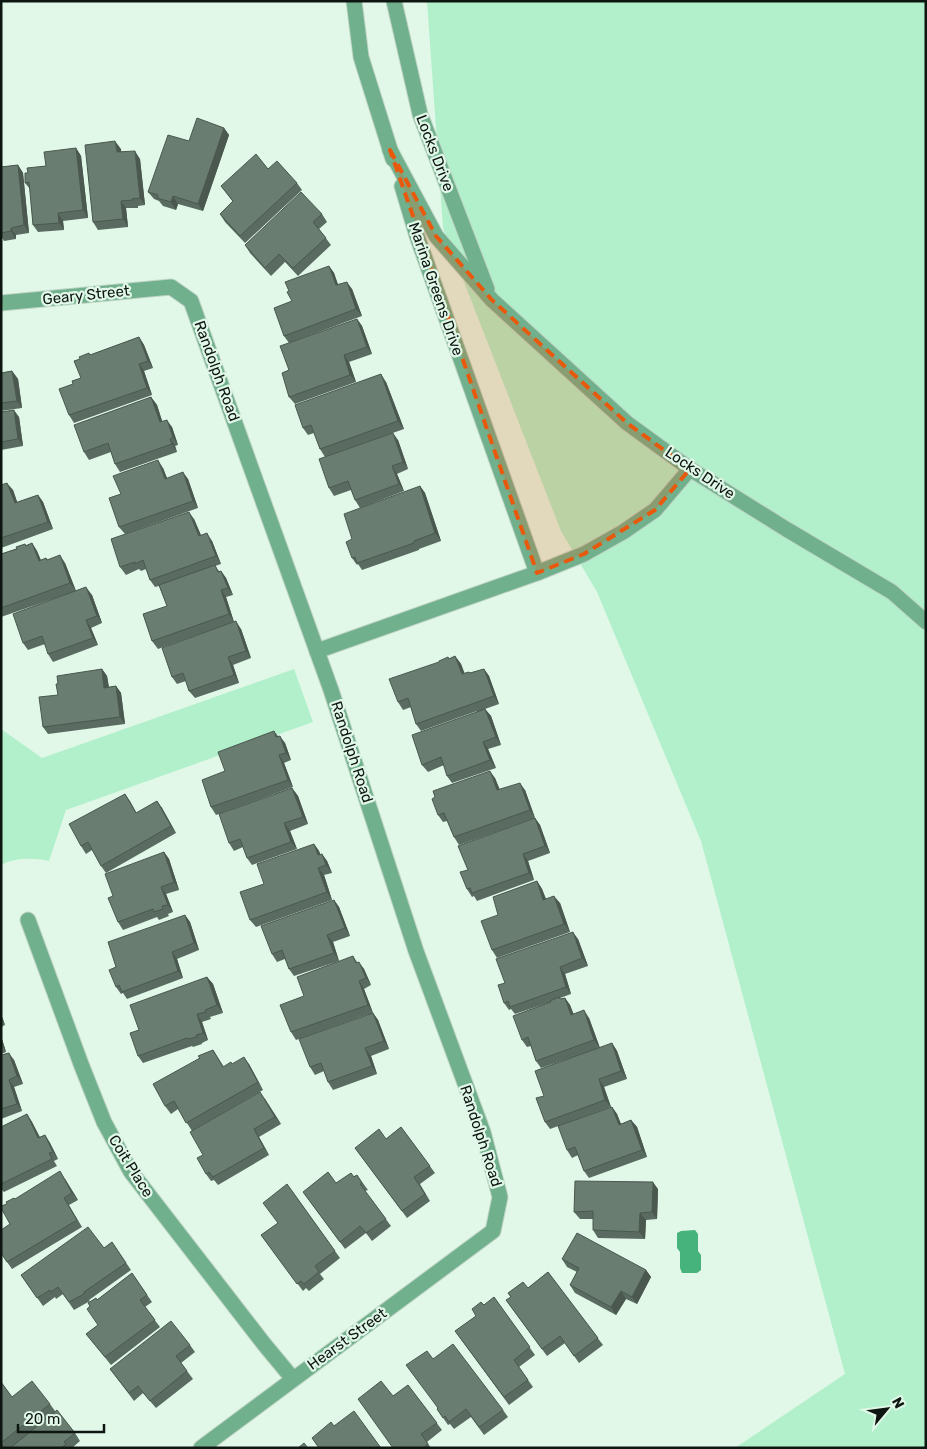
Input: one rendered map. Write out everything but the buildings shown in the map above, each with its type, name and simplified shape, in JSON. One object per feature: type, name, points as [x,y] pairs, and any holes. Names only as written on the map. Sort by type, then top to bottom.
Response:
[{"type":"street","name":"Marina Greens Drive","points":[[354,1],[361,56],[417,236],[537,573]]},
{"type":"street","name":"Locks Drive","points":[[394,1],[420,114],[492,300]]},
{"type":"street","name":"Locks Drive","points":[[390,150],[436,236],[492,300],[627,423],[690,469],[892,592],[926,622]]},
{"type":"street","name":"Geary Street","points":[[1,303],[171,287]]},
{"type":"street","name":"Randolph Road","points":[[171,287],[191,301],[317,651],[416,951],[483,1132],[500,1197],[493,1231]]},
{"type":"street","points":[[317,651],[537,573],[584,554],[656,510],[690,469]]},
{"type":"street","name":"Coit Place","points":[[28,920],[104,1122],[131,1172],[293,1379]]},
{"type":"street","name":"Hearst Street","points":[[201,1448],[493,1231]]},
{"type":"highlighted area","points":[[390,150],[436,236],[492,300],[627,423],[690,469],[655,510],[584,554],[537,573]]},
{"type":"shaded area","points":[[427,1],[926,1],[926,1448],[735,1448],[845,1374],[701,841],[597,592],[561,531],[443,228]]},
{"type":"shaded area","points":[[294,669],[313,722],[66,810],[49,861],[25,859],[1,865],[1,729],[42,758]]},
{"type":"shaded area","points":[[695,1230],[698,1234],[701,1270],[697,1273],[682,1273],[680,1268],[680,1252],[677,1248],[677,1233]]}]
